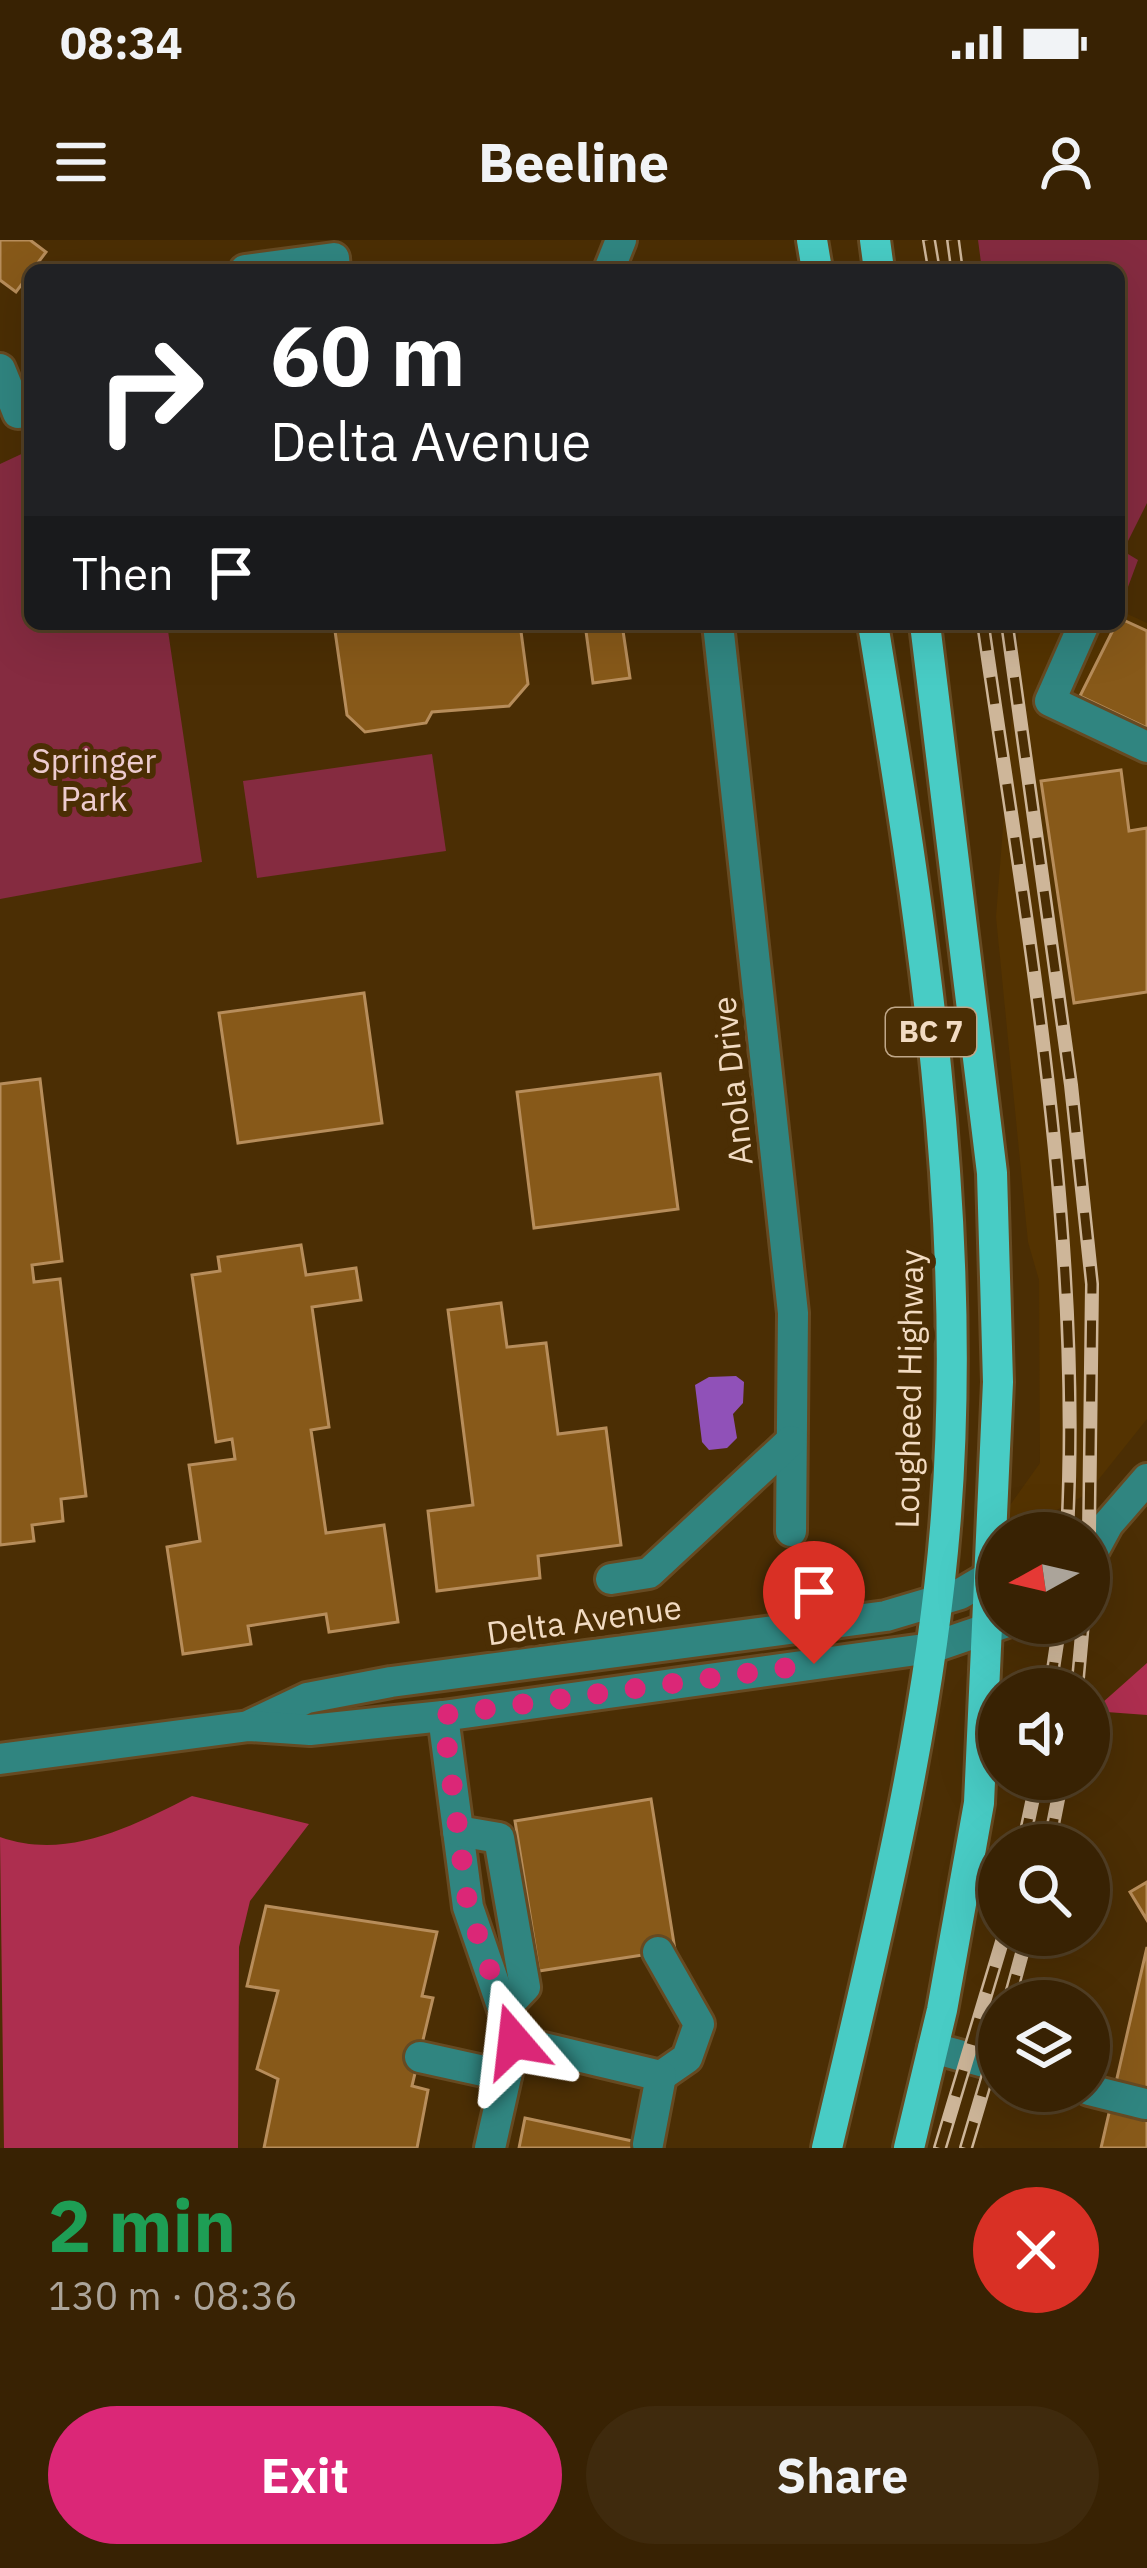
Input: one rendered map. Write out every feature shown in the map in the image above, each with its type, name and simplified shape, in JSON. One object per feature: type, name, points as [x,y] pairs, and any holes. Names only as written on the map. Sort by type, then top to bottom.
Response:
[{"type":"main road","name":"Lougheed Highway","points":[[827,2148],[931,1648],[946,1517],[951,1359],[940,1112],[874,630]]},
{"type":"main road","name":"BC 7","points":[[926,630],[992,1173],[998,1382],[995,1512]]},
{"type":"main road","name":"BC 7","points":[[910,2148],[977,1817],[994,1644]]},
{"type":"street","points":[[294,264],[334,259],[334,264]]},
{"type":"street","points":[[0,369],[16,414]]},
{"type":"street","name":"Anola Drive","points":[[719,630],[793,1313],[791,1531]]},
{"type":"street","points":[[1081,630],[1050,701],[1147,747]]},
{"type":"street","points":[[611,1579],[649,1573],[790,1441]]},
{"type":"street","points":[[1110,1515],[1147,1480]]},
{"type":"street","name":"Delta Avenue","points":[[249,1726],[307,1698],[391,1682],[886,1616],[934,1604],[978,1582]]},
{"type":"street","name":"Delta Avenue","points":[[0,1759],[249,1726],[310,1730],[443,1715],[931,1648],[978,1634]]},
{"type":"street","points":[[443,1715],[468,1906],[514,2041],[490,2148]]},
{"type":"street","points":[[458,1831],[499,1838],[525,1987],[506,2007]]},
{"type":"street","points":[[648,2144],[661,2076],[687,2058],[699,2024],[658,1952]]},
{"type":"street","points":[[514,2041],[661,2076]]},
{"type":"street","points":[[933,2048],[978,2060]]},
{"type":"street","points":[[420,2057],[506,2076]]},
{"type":"street","points":[[1110,2098],[1146,2111]]},
{"type":"shaded area","points":[[1125,613],[1147,623],[1147,1419],[1087,1494],[1053,1512],[1009,1512],[1008,1508],[1040,1463],[1039,1280],[1028,1242],[996,917],[1019,630],[1125,630]]},
{"type":"shaded area","points":[[736,1376],[744,1382],[743,1403],[733,1414],[737,1438],[727,1448],[709,1450],[702,1442],[695,1385],[709,1377]]},
{"type":"shaded area","points":[[1147,1663],[1147,1715],[1110,1712],[1110,1696]]},
{"type":"shaded area","points":[[192,1796],[309,1824],[250,1901],[239,1947],[238,2148],[4,2148],[0,1837],[50,1845],[99,1837]]},
{"type":"green space","points":[[978,240],[1147,240],[1147,503],[1125,547],[1125,264],[981,264]]},
{"type":"green space","name":"Springer Park","points":[[24,453],[24,630],[168,630],[202,862],[0,899],[0,464]]},
{"type":"green space","points":[[1125,552],[1138,560],[1125,595]]},
{"type":"green space","points":[[432,754],[446,851],[257,878],[243,781]]},
{"type":"building","points":[[0,240],[30,240],[46,252],[37,264],[24,264],[24,281],[16,292],[0,280]]},
{"type":"building","points":[[1125,621],[1147,631],[1147,728],[1080,696],[1113,630],[1125,630]]},
{"type":"building","points":[[335,630],[521,630],[528,684],[509,706],[432,712],[426,723],[365,732],[347,715]]},
{"type":"building","points":[[586,630],[623,630],[630,678],[593,683]]},
{"type":"building","points":[[1121,770],[1129,831],[1147,828],[1147,992],[1074,1003],[1041,781]]},
{"type":"building","points":[[364,993],[382,1123],[238,1143],[219,1013]]},
{"type":"building","points":[[660,1074],[678,1209],[534,1228],[517,1092]]},
{"type":"building","points":[[40,1079],[62,1261],[32,1265],[34,1282],[60,1279],[86,1496],[61,1499],[63,1521],[32,1525],[34,1541],[0,1545],[0,1084]]},
{"type":"building","points":[[301,1245],[306,1275],[356,1268],[361,1300],[312,1307],[329,1427],[311,1430],[326,1533],[384,1525],[398,1622],[329,1632],[326,1614],[248,1626],[251,1644],[183,1654],[167,1547],[200,1541],[189,1465],[235,1459],[232,1439],[216,1442],[192,1275],[220,1271],[218,1257]]},
{"type":"building","points":[[501,1303],[507,1347],[546,1343],[558,1434],[606,1428],[621,1545],[538,1556],[540,1578],[437,1591],[428,1511],[473,1505],[448,1310]]},
{"type":"building","points":[[651,1799],[675,1950],[539,1971],[515,1821]]},
{"type":"building","points":[[1147,1882],[1147,1920],[1130,1892]]},
{"type":"building","points":[[266,1906],[437,1932],[422,1996],[433,1998],[412,2086],[428,2090],[417,2148],[264,2148],[278,2079],[257,2069],[278,1991],[247,1986]]},
{"type":"building","points":[[1147,1947],[1147,2148],[1101,2148]]},
{"type":"building","points":[[525,2118],[665,2148],[519,2148]]},
{"type":"railway","points":[[929,240],[933,264]]},
{"type":"railway","points":[[953,240],[956,264]]},
{"type":"railway","points":[[984,630],[1033,963],[1059,1191],[1067,1305],[1068,1512]]},
{"type":"railway","points":[[1008,630],[1071,1085],[1092,1284],[1089,1512]]},
{"type":"railway","points":[[1053,1668],[1057,1644]]},
{"type":"railway","points":[[1079,1668],[1081,1644]]},
{"type":"railway","points":[[1027,1824],[1033,1800]]},
{"type":"railway","points":[[1053,1824],[1058,1800]]},
{"type":"railway","points":[[940,2148],[998,1956]]},
{"type":"railway","points":[[1015,1980],[1021,1956]]},
{"type":"railway","points":[[966,2148],[978,2108]]},
{"type":"route","points":[[514,2041],[509,2015],[468,1906],[443,1715],[814,1664]]}]
